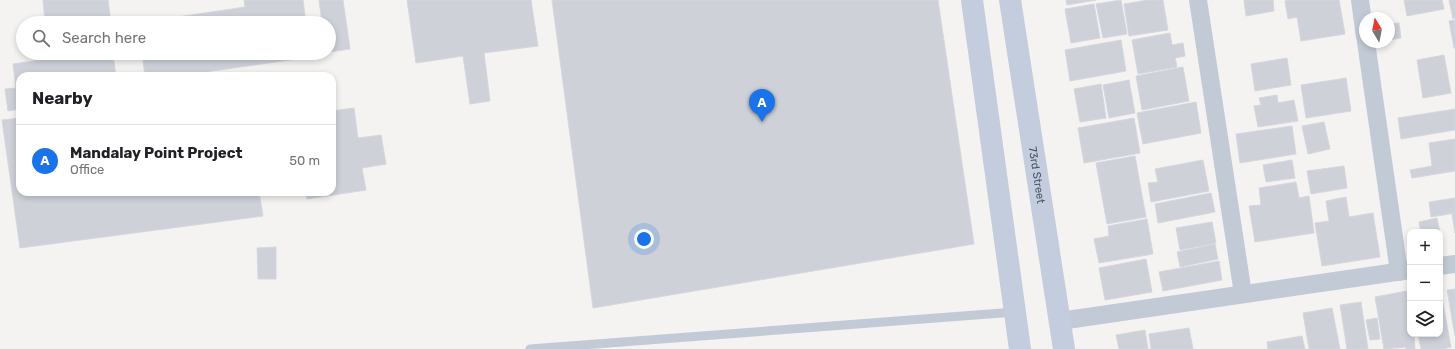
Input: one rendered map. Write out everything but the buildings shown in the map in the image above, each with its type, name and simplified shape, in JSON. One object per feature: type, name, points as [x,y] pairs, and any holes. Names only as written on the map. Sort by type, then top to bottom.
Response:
[{"type":"main road","points":[[972,0],[1020,349]]},
{"type":"main road","name":"73rd Street","points":[[1010,0],[1064,349]]},
{"type":"street","points":[[1198,0],[1243,294]]},
{"type":"street","points":[[1360,0],[1362,12]]},
{"type":"street","points":[[1060,321],[1404,271],[1367,48]]},
{"type":"street","points":[[1443,266],[1455,264]]},
{"type":"lane","points":[[530,349],[1015,312]]},
{"type":"place","name":"Mandalay Point Project","points":[[762,122]]}]
